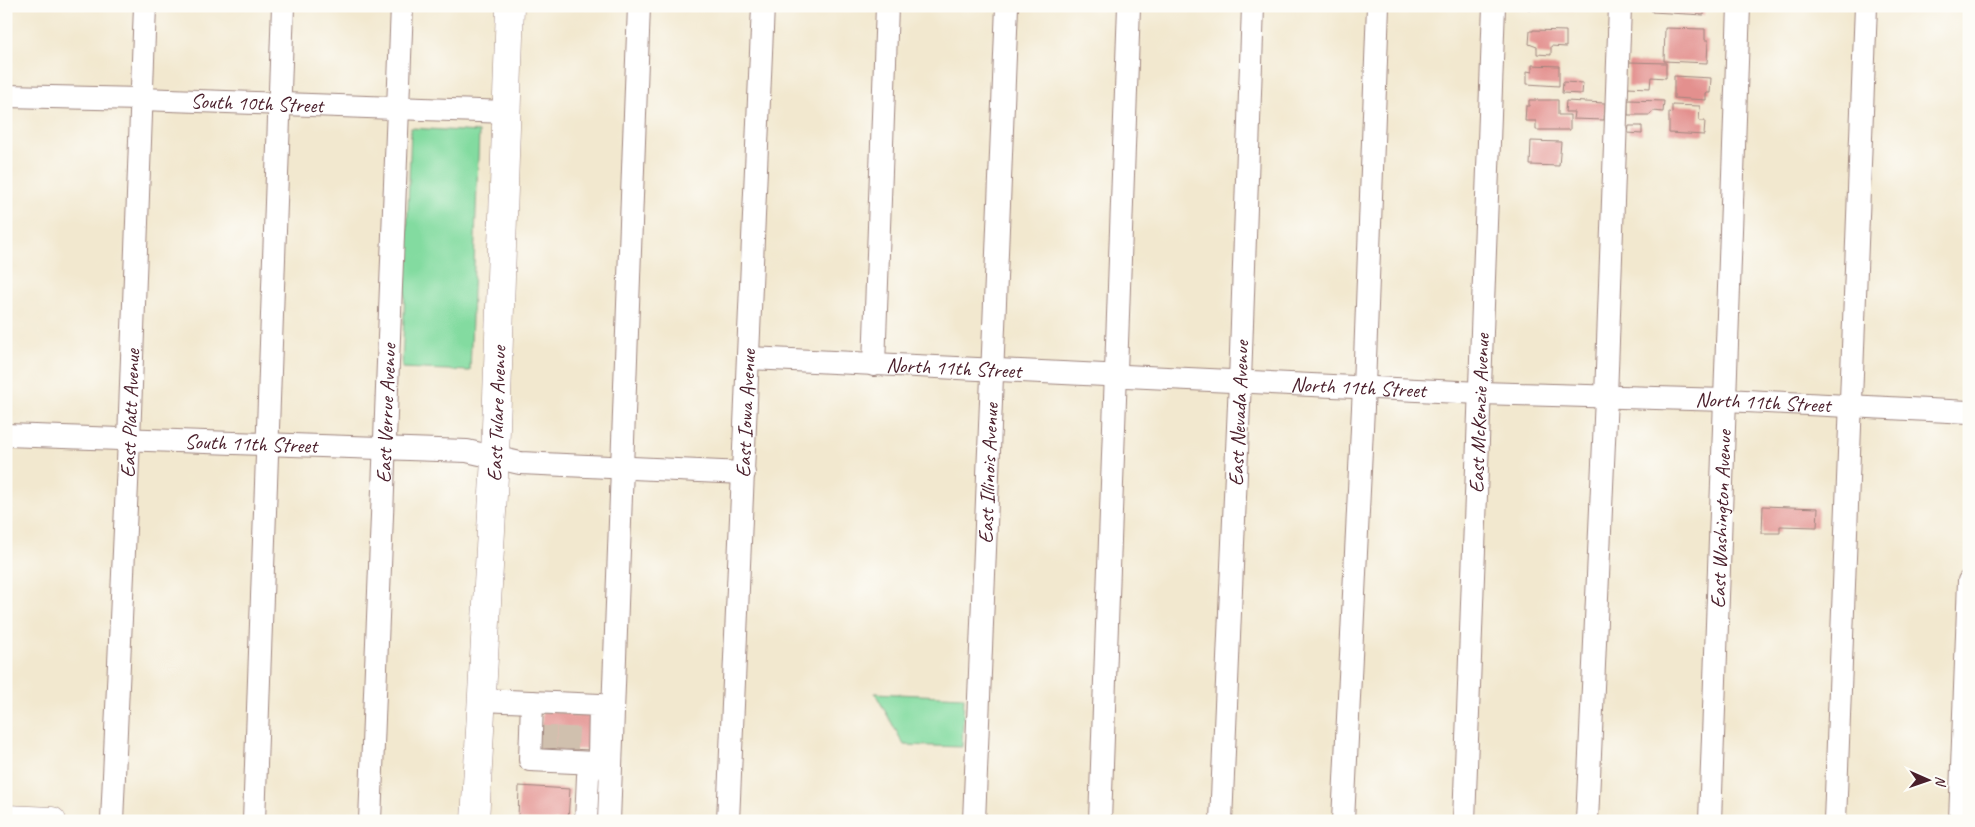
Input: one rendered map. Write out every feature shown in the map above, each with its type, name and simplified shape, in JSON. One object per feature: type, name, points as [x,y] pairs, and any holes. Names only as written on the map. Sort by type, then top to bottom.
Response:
[{"type":"main road","name":"East Tulare Avenue","points":[[475,821],[495,458],[510,6]]},
{"type":"main road","points":[[6,819],[52,821]]},
{"type":"street","name":"East Platt Avenue","points":[[112,821],[129,439],[140,98],[145,6]]},
{"type":"street","points":[[254,821],[284,6]]},
{"type":"street","name":"East Verrue Avenue","points":[[370,821],[402,6]]},
{"type":"street","points":[[609,821],[638,6]]},
{"type":"street","name":"East Iowa Avenue","points":[[728,821],[763,6]]},
{"type":"street","points":[[874,364],[886,6]]},
{"type":"street","name":"East Illinois Avenue","points":[[974,821],[1007,6]]},
{"type":"street","points":[[1100,821],[1129,6]]},
{"type":"street","name":"East Nevada Avenue","points":[[1221,821],[1240,381],[1253,6]]},
{"type":"street","points":[[1343,821],[1364,387],[1378,6]]},
{"type":"street","name":"East McKenzie Avenue","points":[[1464,821],[1494,6]]},
{"type":"street","points":[[1587,821],[1606,397],[1620,6]]},
{"type":"street","name":"East Washington Avenue","points":[[1710,821],[1739,6]]},
{"type":"street","points":[[1835,821],[1866,6]]},
{"type":"street","name":"South 10th Street","points":[[6,96],[140,98],[280,105],[398,107],[507,112]]},
{"type":"street","name":"North 11th Street","points":[[749,358],[1480,393],[1725,400],[1969,412]]},
{"type":"street","name":"South 11th Street","points":[[6,436],[467,451],[495,458]]},
{"type":"street","points":[[495,458],[520,463],[744,473]]},
{"type":"street","points":[[1960,821],[1969,581]]},
{"type":"street","points":[[482,700],[542,705],[576,708],[600,705],[600,756],[569,756],[530,760],[542,705]]},
{"type":"street","points":[[569,756],[588,776],[586,821]]},
{"type":"green space","points":[[411,128],[479,132],[470,371],[402,368]]},
{"type":"green space","points":[[875,693],[964,697],[962,747],[904,745]]},
{"type":"building","points":[[1529,6],[1574,6],[1574,10],[1528,9]]},
{"type":"building","points":[[1653,6],[1704,6],[1704,15],[1652,12]]},
{"type":"building","points":[[1665,28],[1705,29],[1705,40],[1708,40],[1707,63],[1664,61]]},
{"type":"building","points":[[1530,31],[1566,31],[1566,47],[1551,46],[1551,55],[1537,54],[1537,47],[1529,44]]},
{"type":"building","points":[[1629,62],[1666,63],[1666,78],[1651,77],[1650,88],[1628,87]]},
{"type":"building","points":[[1532,65],[1559,66],[1559,86],[1527,84],[1527,71],[1532,72]]},
{"type":"building","points":[[1674,76],[1711,78],[1710,93],[1706,93],[1706,100],[1674,98]]},
{"type":"building","points":[[1563,82],[1583,83],[1582,94],[1562,93]]},
{"type":"building","points":[[1529,100],[1558,100],[1558,115],[1570,115],[1570,130],[1536,130],[1536,121],[1525,121],[1526,106],[1529,106]]},
{"type":"building","points":[[1628,100],[1664,101],[1663,112],[1653,111],[1650,115],[1628,115]]},
{"type":"building","points":[[1566,101],[1605,103],[1604,120],[1573,119],[1574,112],[1565,112]]},
{"type":"building","points":[[1672,105],[1700,106],[1699,121],[1705,121],[1704,135],[1669,133],[1669,112],[1672,113]]},
{"type":"building","points":[[1629,126],[1642,126],[1642,134],[1628,133]]},
{"type":"building","points":[[1531,141],[1561,142],[1559,166],[1530,165]]},
{"type":"building","points":[[1763,506],[1818,508],[1817,527],[1780,526],[1780,533],[1762,533]]},
{"type":"building","points":[[542,710],[594,712],[592,750],[541,748]]},
{"type":"building","points":[[519,786],[570,789],[568,821],[518,820]]},
{"type":"tunnel","points":[[545,748],[546,710]]},
{"type":"tunnel","points":[[567,749],[569,711]]}]
